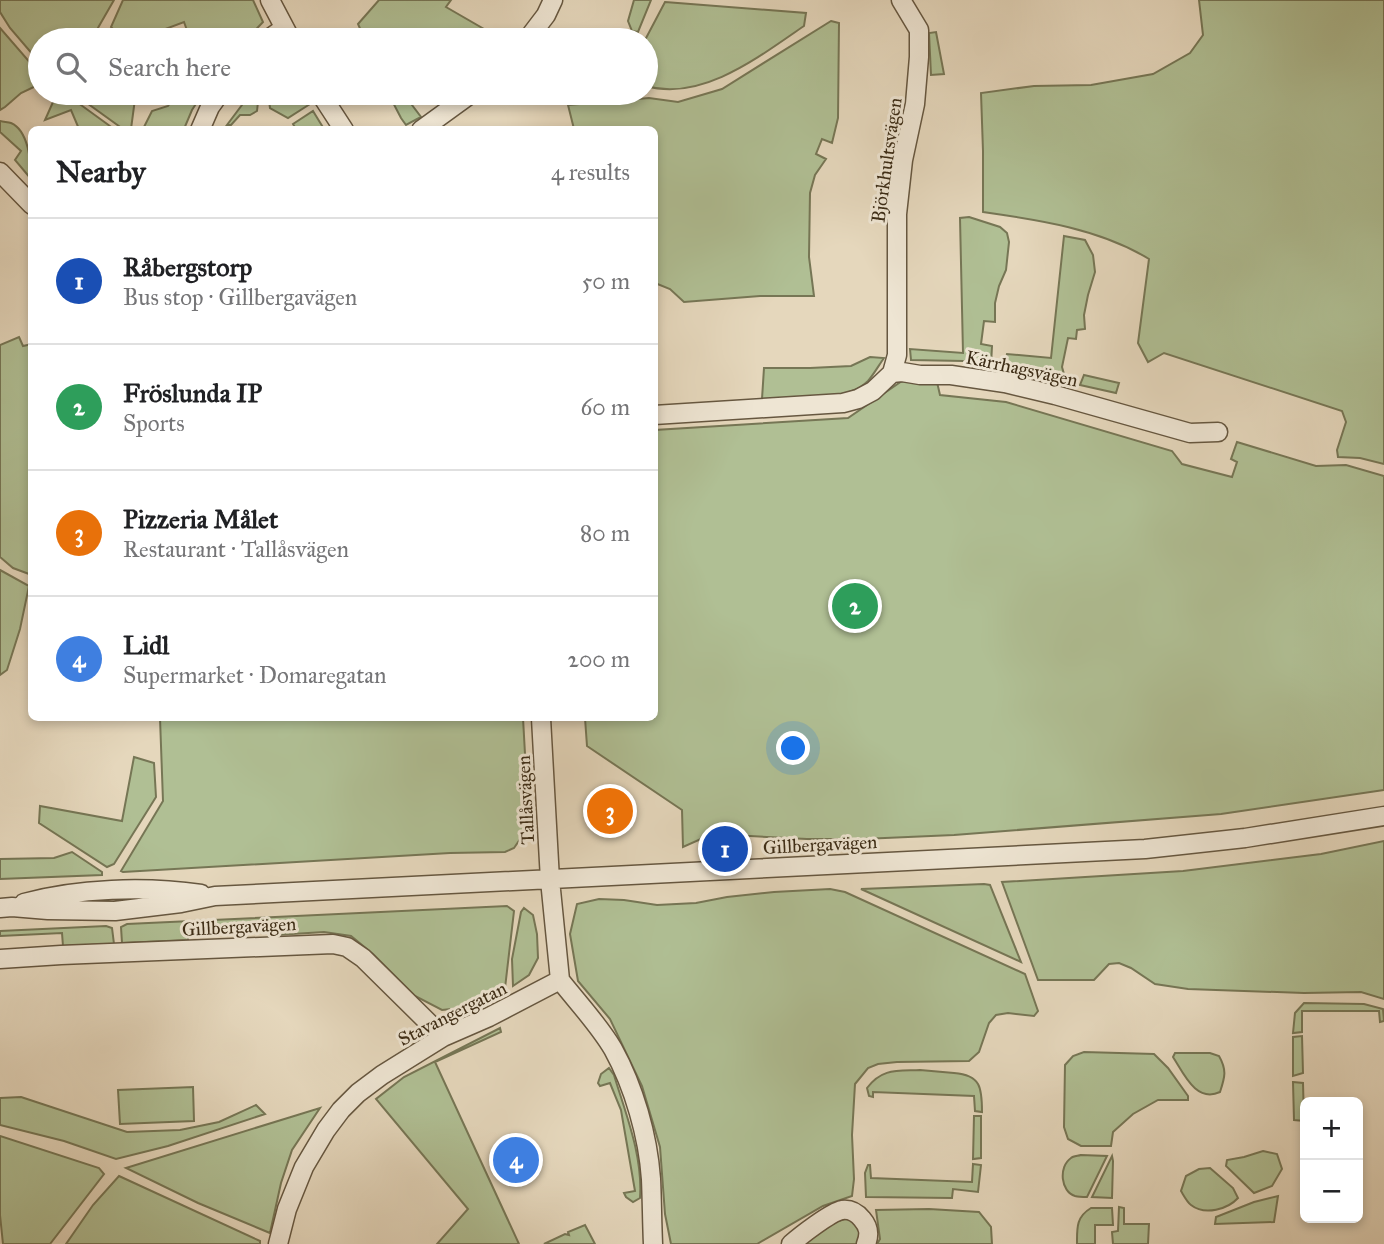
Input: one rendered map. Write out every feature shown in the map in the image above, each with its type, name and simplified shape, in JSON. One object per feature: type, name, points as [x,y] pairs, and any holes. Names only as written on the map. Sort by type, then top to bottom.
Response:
[{"type":"street","points":[[270,0],[285,28]]},
{"type":"street","points":[[536,28],[553,0]]},
{"type":"street","name":"Björkhultsvägen","points":[[892,373],[897,355],[897,214],[903,160],[915,104],[919,57],[919,30],[901,0]]},
{"type":"street","points":[[202,126],[211,105]]},
{"type":"street","points":[[328,105],[341,126]]},
{"type":"street","points":[[427,126],[455,105]]},
{"type":"street","points":[[0,172],[28,201]]},
{"type":"street","points":[[658,415],[843,403],[873,391],[892,373]]},
{"type":"street","name":"Kärrhagsvägen","points":[[892,373],[951,375],[1005,383],[1190,433],[1217,432]]},
{"type":"street","name":"Tallåsvägen","points":[[541,721],[550,880]]},
{"type":"street","name":"Gillbergavägen","points":[[6,907],[39,899],[114,889],[177,891],[215,896],[1145,849],[1245,838],[1384,816]]},
{"type":"street","points":[[550,880],[560,980],[612,1048],[626,1077],[641,1124],[648,1154],[653,1244]]},
{"type":"street","name":"Gillbergavägen","points":[[0,959],[333,944],[347,947],[363,958],[443,1037]]},
{"type":"street","name":"Stavangergatan","points":[[278,1244],[287,1209],[304,1167],[326,1130],[358,1093],[443,1037],[489,1017],[560,980]]},
{"type":"street","points":[[791,1244],[839,1210],[849,1210],[866,1224],[869,1236],[866,1244]]},
{"type":"green space","points":[[0,0],[114,0],[98,28],[28,28],[28,49],[0,12]]},
{"type":"green space","points":[[123,0],[253,0],[263,22],[257,28],[186,28],[184,22],[168,28],[111,27]]},
{"type":"green space","points":[[379,0],[451,0],[446,7],[482,28],[360,28],[358,24]]},
{"type":"green space","points":[[634,0],[651,0],[640,28],[631,28],[628,21]]},
{"type":"green space","points":[[1199,0],[1384,0],[1384,464],[1360,458],[1338,457],[1337,450],[1346,422],[1342,411],[1164,353],[1148,362],[1138,343],[1149,259],[1110,240],[1069,227],[983,212],[981,93],[1034,86],[1091,85],[1153,74],[1190,53],[1203,35]]},
{"type":"green space","points":[[665,2],[806,13],[804,26],[769,50],[730,73],[688,88],[658,88],[658,28],[651,28]]},
{"type":"green space","points":[[831,21],[839,23],[838,118],[832,143],[822,139],[816,154],[826,159],[815,175],[810,193],[809,257],[814,296],[760,296],[684,302],[670,289],[658,284],[658,126],[573,126],[568,105],[658,105],[658,99],[678,102],[722,89]]},
{"type":"green space","points":[[0,28],[28,60],[28,90],[0,110]]},
{"type":"green space","points":[[936,32],[944,74],[931,75],[929,33]]},
{"type":"green space","points":[[52,105],[81,105],[110,126],[78,126],[71,110],[45,120]]},
{"type":"green space","points":[[90,105],[134,105],[131,126],[119,126]]},
{"type":"green space","points":[[195,105],[185,126],[144,126],[152,111],[168,106]]},
{"type":"green space","points":[[242,105],[258,105],[257,111],[250,115],[240,115],[231,125],[227,125]]},
{"type":"green space","points":[[270,105],[308,105],[288,118],[270,108]]},
{"type":"green space","points":[[394,105],[412,105],[421,117],[406,125]]},
{"type":"green space","points":[[313,111],[322,126],[294,126],[293,124]]},
{"type":"green space","points":[[0,121],[11,123],[21,132],[28,150],[28,175],[15,160],[21,151],[0,132]]},
{"type":"green space","points":[[969,217],[1000,227],[1007,233],[1009,242],[1006,270],[995,303],[995,322],[984,321],[981,344],[992,346],[991,365],[964,361],[911,360],[910,349],[963,353],[960,218]]},
{"type":"green space","points":[[1064,236],[1085,240],[1093,255],[1095,272],[1084,315],[1085,329],[1077,330],[1076,339],[1068,338],[1062,367],[1066,381],[1003,367],[1007,354],[1051,358]]},
{"type":"green space","points":[[19,337],[23,346],[28,345],[28,574],[13,568],[0,557],[0,345]]},
{"type":"green space","points":[[870,357],[884,358],[868,381],[846,393],[818,398],[762,399],[764,368],[851,366]]},
{"type":"green space","points":[[1084,375],[1119,383],[1116,393],[1080,385]]},
{"type":"green space","points":[[902,381],[937,382],[940,395],[1006,402],[1172,451],[1182,464],[1232,477],[1237,462],[1231,459],[1237,442],[1316,466],[1346,465],[1384,476],[1384,790],[1221,814],[954,835],[862,839],[712,834],[683,847],[682,810],[587,746],[585,721],[658,721],[658,430],[848,418]]},
{"type":"green space","points":[[0,570],[28,585],[28,591],[7,670],[0,675]]},
{"type":"green space","points":[[160,721],[523,721],[529,826],[514,848],[505,852],[121,871],[163,801]]},
{"type":"green space","points":[[134,757],[154,763],[156,797],[114,864],[107,867],[39,823],[40,806],[122,821]]},
{"type":"green space","points":[[1384,841],[1384,999],[1361,992],[1188,989],[1155,984],[1119,963],[1109,964],[1094,980],[1038,980],[1002,882],[1183,871],[1321,854]]},
{"type":"green space","points":[[72,852],[102,872],[102,875],[0,879],[0,859],[54,858]]},
{"type":"green space","points":[[990,885],[1021,962],[861,889]]},
{"type":"green space","points":[[830,889],[845,892],[1025,974],[1038,1011],[1034,1016],[1008,1013],[996,1015],[989,1023],[979,1052],[969,1061],[897,1062],[868,1068],[855,1084],[852,1196],[823,1206],[757,1244],[671,1244],[665,1214],[660,1147],[642,1086],[610,1019],[578,981],[570,934],[577,904],[599,899],[657,905],[696,903],[774,892]]},
{"type":"green space","points":[[507,906],[514,911],[505,988],[470,1007],[442,1010],[415,996],[351,936],[324,932],[277,935],[275,922],[188,927],[188,940],[122,943],[121,927],[127,924]]},
{"type":"green space","points":[[524,908],[533,915],[538,958],[529,975],[513,986],[512,959]]},
{"type":"green space","points":[[106,926],[112,928],[114,944],[63,946],[62,933],[0,936],[0,931]]},
{"type":"green space","points":[[1304,1003],[1364,1004],[1383,1009],[1384,1021],[1380,1022],[1379,1011],[1302,1011],[1302,1032],[1293,1033],[1295,1013]]},
{"type":"green space","points":[[500,1028],[501,1032],[435,1062],[519,1244],[437,1244],[468,1209],[376,1099],[404,1077]]},
{"type":"green space","points":[[1302,1036],[1303,1073],[1293,1076],[1293,1037]]},
{"type":"green space","points":[[1084,1052],[1154,1054],[1168,1068],[1188,1096],[1188,1100],[1158,1100],[1133,1114],[1113,1132],[1111,1146],[1081,1146],[1068,1139],[1064,1127],[1065,1065],[1073,1056]]},
{"type":"green space","points":[[1175,1053],[1210,1053],[1219,1056],[1224,1074],[1220,1092],[1204,1094],[1197,1090],[1173,1057]]},
{"type":"green space","points":[[609,1068],[614,1075],[628,1120],[639,1167],[640,1198],[633,1202],[624,1193],[635,1191],[621,1110],[610,1083],[600,1086],[598,1083],[601,1074]]},
{"type":"green space","points":[[897,1071],[963,1074],[975,1080],[980,1090],[982,1112],[975,1111],[974,1096],[873,1092],[873,1097],[869,1096],[867,1088],[878,1077]]},
{"type":"green space","points":[[1293,1082],[1303,1083],[1300,1121],[1294,1120]]},
{"type":"green space","points":[[193,1087],[194,1121],[120,1124],[118,1090]]},
{"type":"green space","points":[[21,1097],[127,1132],[180,1130],[219,1122],[256,1105],[265,1114],[168,1146],[116,1159],[64,1141],[0,1125],[0,1098]]},
{"type":"green space","points":[[320,1108],[292,1150],[281,1183],[270,1233],[198,1203],[126,1168]]},
{"type":"green space","points":[[974,1116],[981,1116],[981,1158],[973,1159]]},
{"type":"green space","points":[[0,1136],[99,1168],[104,1174],[50,1244],[3,1244],[0,1215]]},
{"type":"green space","points":[[1263,1151],[1277,1154],[1282,1169],[1272,1186],[1254,1193],[1226,1166],[1227,1160]]},
{"type":"green space","points":[[1107,1156],[1087,1197],[1070,1194],[1063,1179],[1067,1162],[1072,1157]]},
{"type":"green space","points":[[1112,1156],[1112,1198],[1092,1197]]},
{"type":"green space","points":[[973,1164],[981,1165],[978,1192],[953,1189],[952,1198],[866,1197],[865,1173],[868,1165],[871,1178],[972,1182]]},
{"type":"green space","points":[[1210,1168],[1233,1188],[1238,1198],[1222,1208],[1209,1211],[1190,1204],[1181,1191],[1186,1176],[1199,1169]]},
{"type":"green space","points":[[119,1176],[260,1241],[260,1244],[66,1244],[93,1205]]},
{"type":"green space","points":[[1278,1196],[1274,1222],[1215,1224],[1216,1217]]},
{"type":"green space","points":[[1119,1207],[1124,1208],[1124,1224],[1149,1224],[1148,1244],[1113,1244],[1112,1232],[1118,1231]]},
{"type":"green space","points":[[1091,1208],[1112,1208],[1113,1225],[1095,1225],[1095,1244],[1077,1244],[1080,1219]]},
{"type":"green space","points":[[876,1210],[979,1212],[991,1227],[992,1244],[877,1244],[880,1239]]},
{"type":"green space","points":[[849,1218],[856,1221],[861,1231],[857,1244],[798,1244],[838,1221]]},
{"type":"green space","points":[[585,1225],[595,1244],[544,1244],[565,1234],[569,1235],[568,1232]]},
{"type":"place","name":"Fröslunda IP","points":[[855,606]]},
{"type":"place","name":"Pizzeria Målet","points":[[610,811]]},
{"type":"place","name":"Råbergstorp","points":[[725,849]]},
{"type":"place","name":"Lidl","points":[[516,1160]]}]
